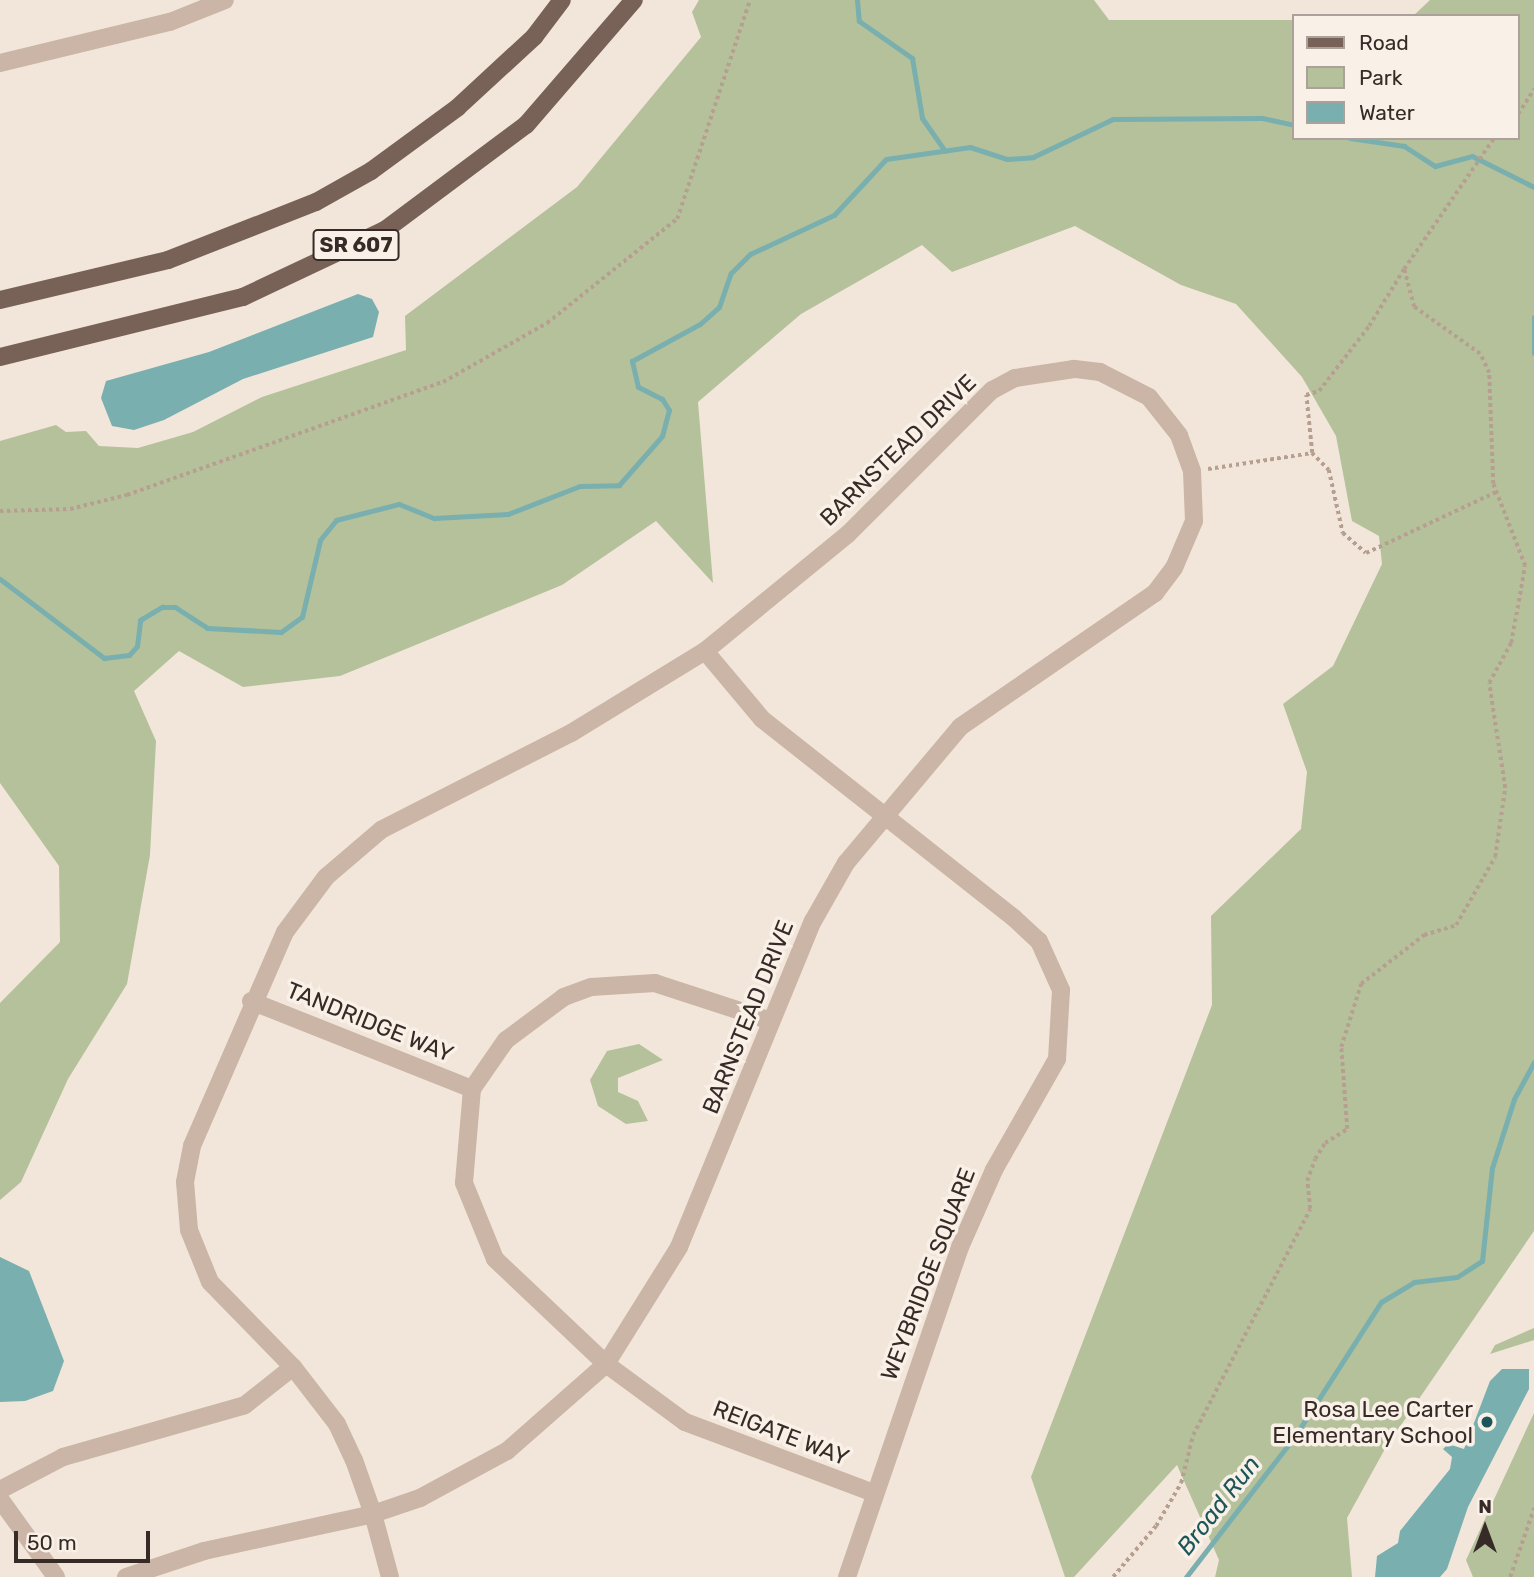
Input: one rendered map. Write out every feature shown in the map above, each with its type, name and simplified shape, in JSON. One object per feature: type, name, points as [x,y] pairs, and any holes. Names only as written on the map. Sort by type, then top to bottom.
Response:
[{"type":"main road","name":"SR 607","points":[[0,300],[168,260],[316,202],[372,171],[457,108],[534,37],[562,0]]},
{"type":"main road","name":"SR 607","points":[[0,357],[243,297],[385,230],[526,125],[634,0]]},
{"type":"street","points":[[0,63],[157,26],[225,0]]},
{"type":"street","name":"BARNSTEAD DRIVE","points":[[126,1577],[205,1550],[373,1514],[508,1451],[606,1364],[679,1247],[813,921],[880,817],[960,727],[1155,593],[1187,544],[1196,496],[1192,471],[1166,414],[1128,384],[1074,369],[1014,378],[961,417],[849,534],[705,651],[571,733],[381,830],[305,901],[251,1001],[192,1146],[186,1208],[210,1282],[293,1367],[337,1424],[373,1514]]},
{"type":"street","name":"WEYBRIDGE SQUARE","points":[[705,651],[762,719],[880,817],[1039,941],[1061,990],[1063,1026],[1057,1059],[994,1170],[960,1247],[847,1577]]},
{"type":"street","points":[[472,1089],[506,1040],[534,1015],[591,987],[655,983],[771,1021]]},
{"type":"street","name":"TANDRIDGE WAY","points":[[251,1001],[472,1089]]},
{"type":"street","name":"REIGATE WAY","points":[[472,1089],[461,1158],[478,1229],[514,1281],[606,1364],[685,1422],[874,1493]]},
{"type":"street","points":[[0,1490],[63,1457],[245,1405],[293,1367]]},
{"type":"street","points":[[0,1499],[56,1577]]},
{"type":"street","points":[[373,1514],[390,1577]]},
{"type":"path","points":[[0,511],[70,509],[127,495],[443,382],[547,323],[677,219],[750,0]]},
{"type":"path","points":[[1520,111],[1534,89]]},
{"type":"path","points":[[1492,140],[1485,149],[1478,168],[1404,269],[1352,348],[1319,391],[1306,395],[1312,453],[1329,470],[1343,533],[1366,553],[1497,492]]},
{"type":"path","points":[[1113,1577],[1156,1525],[1181,1483],[1193,1435],[1310,1209],[1307,1181],[1315,1159],[1347,1129],[1341,1047],[1361,984],[1424,935],[1456,925],[1495,857],[1505,788],[1489,683],[1511,643],[1526,587],[1517,539],[1497,492],[1489,373],[1480,354],[1414,307],[1404,269]]},
{"type":"path","points":[[1192,471],[1312,453]]},
{"type":"path","points":[[1510,1577],[1534,1507]]},
{"type":"green space","points":[[699,0],[1094,0],[1109,20],[1292,20],[1292,140],[1520,140],[1520,14],[1415,14],[1430,0],[1534,0],[1534,1231],[1386,1447],[1347,1518],[1352,1577],[1215,1577],[1219,1560],[1177,1465],[1074,1577],[1065,1577],[1031,1477],[1212,1005],[1211,916],[1301,829],[1307,772],[1283,704],[1333,666],[1382,564],[1379,536],[1352,521],[1336,436],[1302,377],[1236,304],[1181,285],[1075,226],[952,272],[922,245],[801,314],[698,402],[713,583],[656,521],[562,585],[340,676],[243,687],[179,651],[134,691],[156,741],[150,855],[127,984],[68,1079],[21,1182],[0,1200],[0,1003],[60,942],[59,866],[0,783],[0,441],[56,425],[66,432],[86,431],[99,446],[138,448],[193,432],[262,397],[406,350],[405,316],[577,187],[701,37],[692,12]]},
{"type":"green space","points":[[639,1044],[663,1060],[618,1078],[618,1092],[638,1101],[648,1121],[626,1124],[598,1106],[590,1080],[607,1051]]},
{"type":"green space","points":[[1534,1328],[1534,1340],[1490,1354],[1495,1345]]},
{"type":"green space","points":[[1534,1413],[1534,1577],[1473,1577],[1466,1560]]},
{"type":"water","points":[[358,294],[372,299],[379,312],[373,337],[243,379],[164,420],[134,430],[112,426],[101,398],[106,381],[209,352]]},
{"type":"water","points":[[0,1257],[29,1271],[64,1361],[53,1391],[25,1401],[0,1402]]},
{"type":"water","points":[[1502,1369],[1529,1369],[1529,1389],[1468,1507],[1447,1569],[1440,1577],[1375,1577],[1377,1556],[1398,1543],[1400,1531],[1450,1469],[1452,1457],[1443,1449],[1448,1444],[1464,1449],[1490,1381]]},
{"type":"waterway","points":[[857,0],[859,21],[912,58],[922,118],[945,151]]},
{"type":"waterway","points":[[0,579],[104,658],[129,655],[137,646],[140,620],[162,607],[175,607],[207,628],[281,632],[302,617],[320,540],[336,520],[399,504],[434,518],[508,514],[580,486],[619,485],[662,436],[669,410],[662,399],[638,387],[632,361],[700,324],[719,307],[731,273],[750,254],[834,215],[886,159],[970,147],[1007,159],[1033,157],[1113,119],[1262,118],[1292,125]]},
{"type":"waterway","points":[[1364,140],[1404,146],[1435,166],[1472,156],[1534,187]]},
{"type":"waterway","name":"Broad Run","points":[[1534,317],[1534,353]]},
{"type":"waterway","name":"Broad Run","points":[[1186,1577],[1295,1436],[1381,1302],[1414,1282],[1457,1277],[1482,1261],[1492,1168],[1514,1099],[1534,1062]]},
{"type":"place","name":"Rosa Lee Carter Elementary School","points":[[1487,1422]]}]
